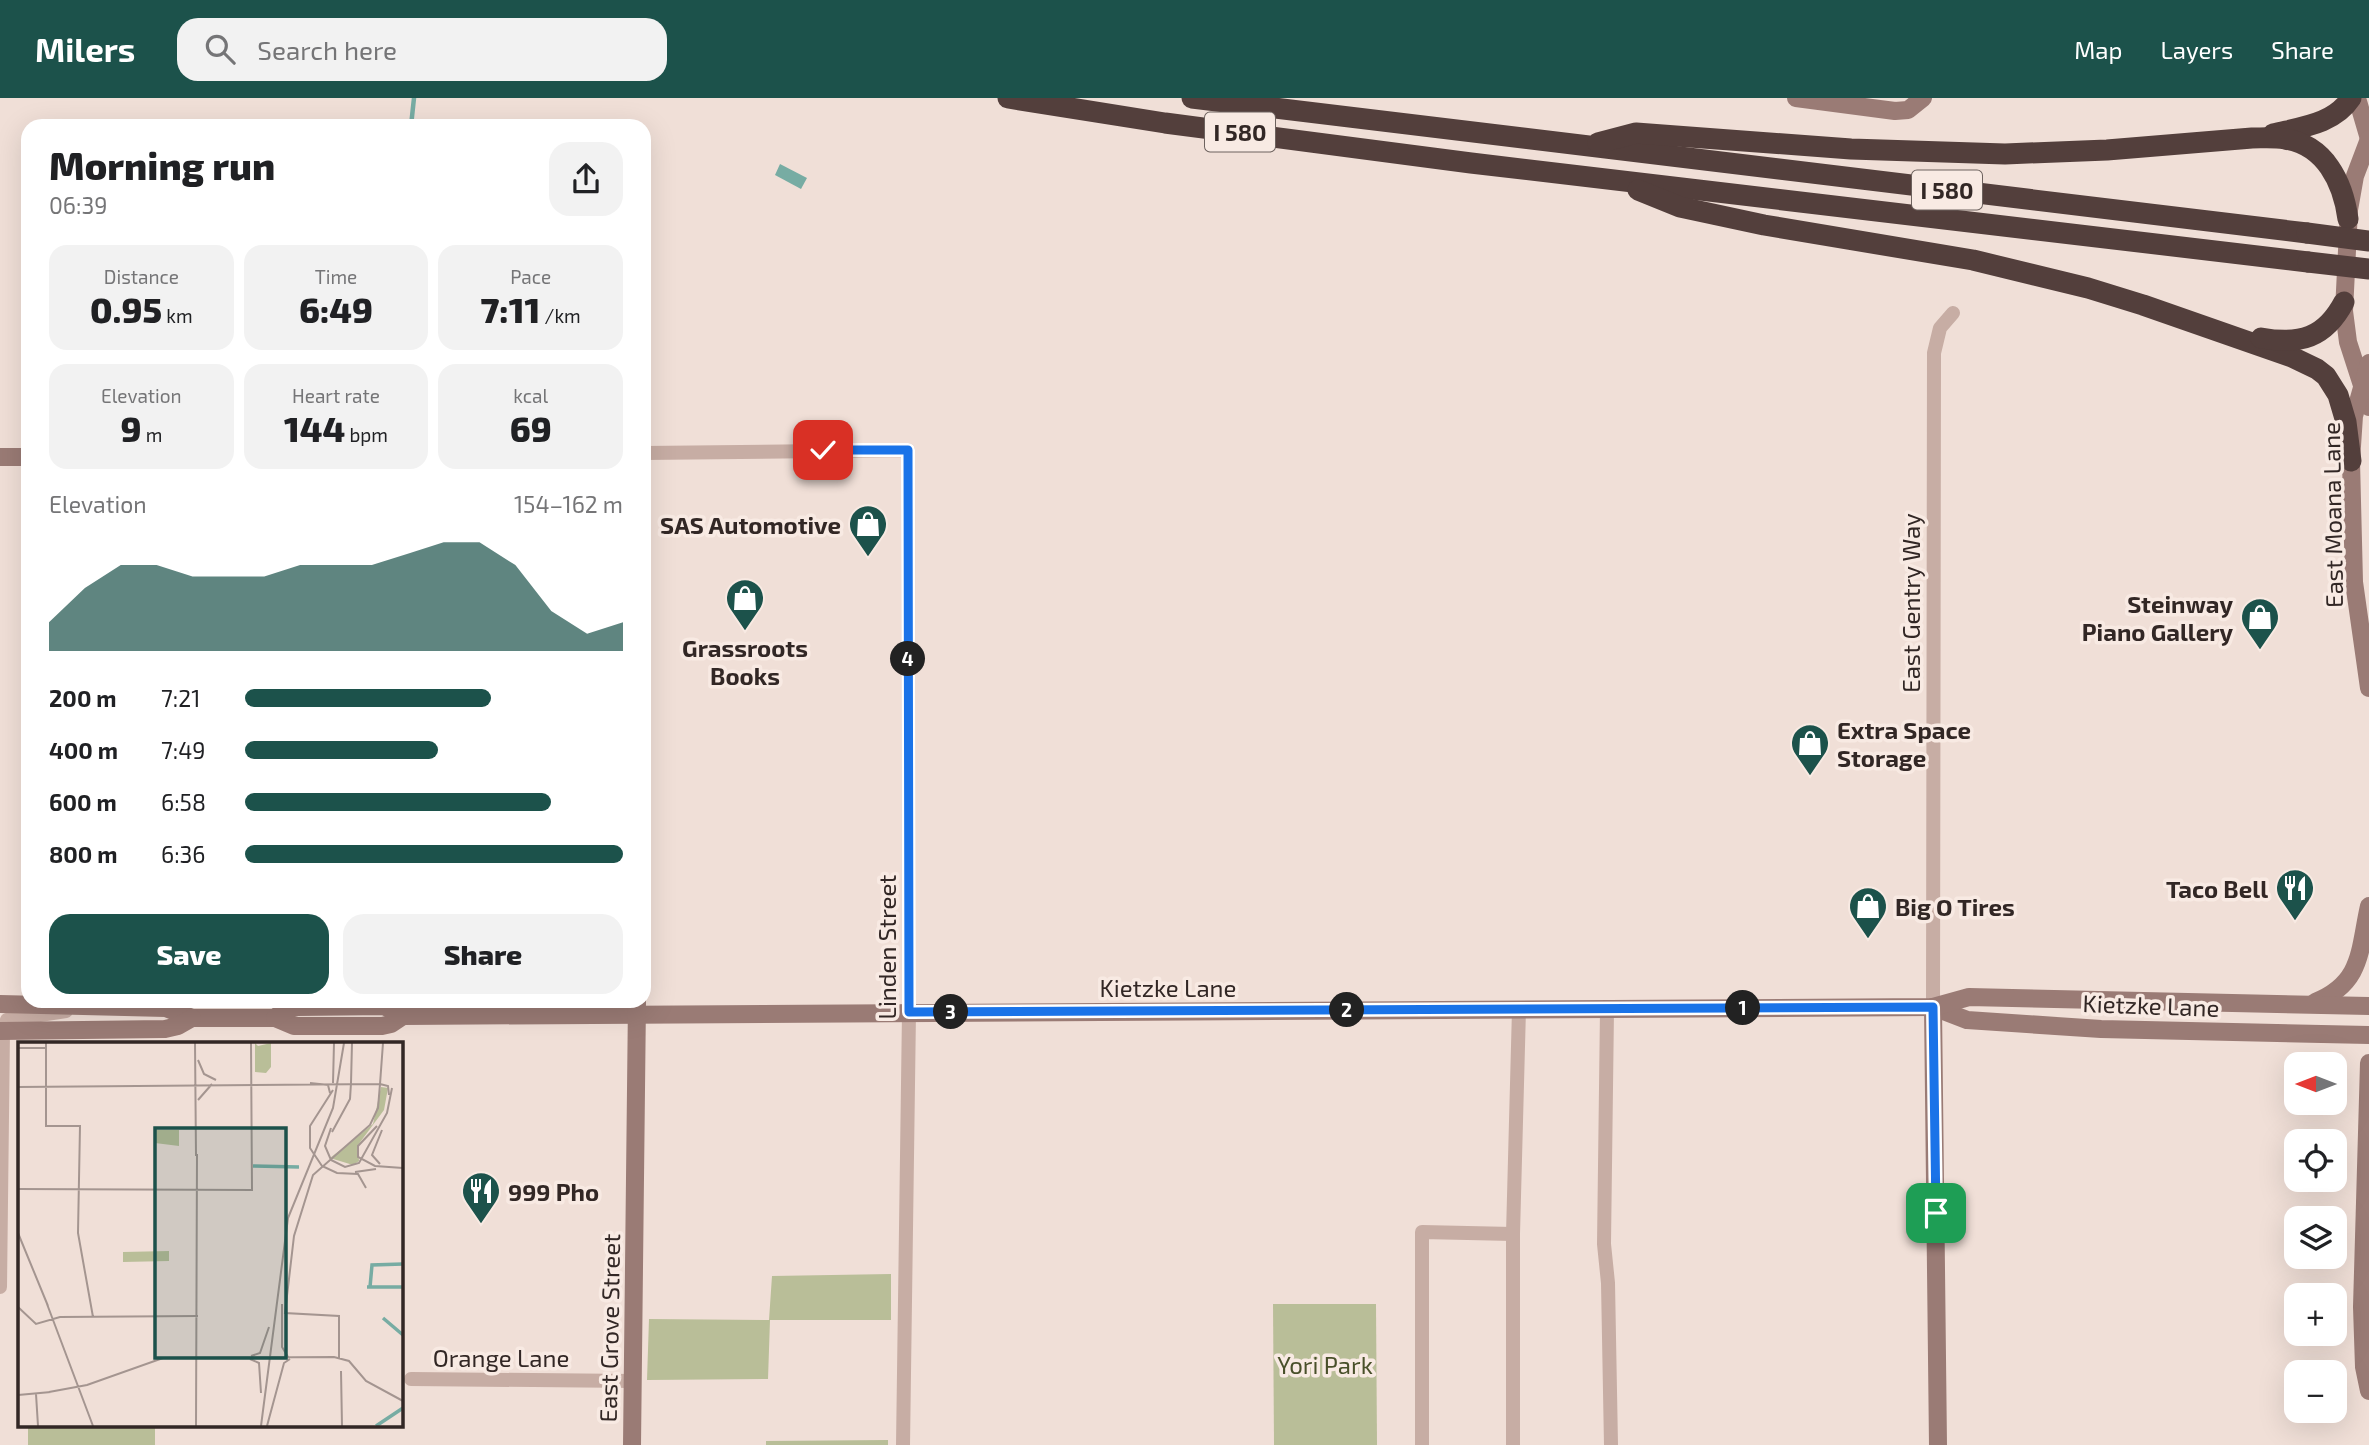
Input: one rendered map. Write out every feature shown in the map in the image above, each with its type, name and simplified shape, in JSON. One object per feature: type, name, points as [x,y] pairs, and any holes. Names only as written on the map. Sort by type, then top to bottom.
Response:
[{"type":"highway","name":"I 580","points":[[1008,98],[1165,123],[1613,181],[1855,207],[2369,269]]},
{"type":"highway","name":"I 580","points":[[1192,98],[2369,241]]},
{"type":"highway","points":[[2252,138],[2327,120],[2345,107],[2351,98]]},
{"type":"highway","points":[[1586,146],[1636,133],[1851,149],[2005,155],[2284,138],[2301,143],[2325,161],[2340,183],[2348,219]]},
{"type":"highway","points":[[1613,181],[1680,207],[1764,225],[1973,260],[2039,276],[2143,305],[2292,357],[2326,376],[2338,394],[2343,407],[2351,461]]},
{"type":"highway","points":[[2211,330],[2271,340],[2304,339],[2315,335],[2331,323],[2344,302]]},
{"type":"main road","points":[[1796,98],[1895,111],[1908,110],[1923,98]]},
{"type":"main road","name":"East Moana Lane","points":[[2357,98],[2369,139],[2355,176],[2348,219],[2344,302],[2348,342],[2369,407]]},
{"type":"main road","name":"East Moana Lane","points":[[2369,363],[2361,383],[2354,416],[2351,461],[2353,570],[2369,688]]},
{"type":"main road","points":[[0,457],[21,457]]},
{"type":"main road","points":[[2357,603],[2369,622]]},
{"type":"main road","points":[[2309,1005],[2332,996],[2348,982],[2357,962],[2369,906]]},
{"type":"main road","name":"Kietzke Lane","points":[[388,1008],[402,1016],[637,1008],[909,1012],[1607,1010],[1933,1007],[1969,996],[2369,1006]]},
{"type":"main road","name":"Kietzke Lane","points":[[0,1004],[21,1004]]},
{"type":"main road","name":"Kietzke Lane","points":[[1933,1007],[1967,1020],[2101,1029],[2369,1035]]},
{"type":"main road","name":"East Gentry Way","points":[[1933,1007],[1938,1445]]},
{"type":"main road","name":"Kietzke Lane","points":[[166,1008],[192,1018],[275,1018],[294,1026],[382,1026],[391,1024],[402,1016]]},
{"type":"main road","name":"Kietzke Lane","points":[[275,1018],[283,1011],[294,1008]]},
{"type":"main road","name":"East Grove Street","points":[[632,1445],[637,1008]]},
{"type":"main road","name":"Kietzke Lane","points":[[1,1031],[165,1029],[178,1026],[192,1018]]},
{"type":"main road","points":[[2369,1063],[2362,1307],[2364,1367],[2369,1391]]},
{"type":"street","name":"East Gentry Way","points":[[1933,1007],[1934,353],[1940,328],[1953,313]]},
{"type":"street","name":"Linden Street","points":[[651,453],[908,450],[909,1012],[903,1445]]},
{"type":"street","points":[[0,1287],[1,1031],[8,1020],[82,1008]]},
{"type":"street","points":[[309,1026],[341,1015],[345,1008]]},
{"type":"street","points":[[1513,1445],[1513,1234],[1519,1009]]},
{"type":"street","points":[[1607,1010],[1604,1244],[1608,1283],[1611,1445]]},
{"type":"street","points":[[1422,1445],[1422,1232],[1513,1234]]},
{"type":"street","name":"Orange Lane","points":[[411,1379],[633,1381]]},
{"type":"green space","points":[[891,1274],[891,1320],[770,1320],[768,1379],[647,1380],[649,1319],[769,1320],[772,1276]]},
{"type":"green space","name":"Yori Park","points":[[1273,1304],[1376,1304],[1377,1445],[1274,1445]]},
{"type":"green space","points":[[28,1428],[155,1428],[155,1445],[28,1445]]},
{"type":"green space","points":[[888,1440],[888,1445],[766,1445],[766,1441]]},
{"type":"water","points":[[780,164],[807,178],[801,189],[775,175]]},
{"type":"waterway","points":[[412,119],[414,98]]},
{"type":"place","name":"SAS Automotive","points":[[868,558]]},
{"type":"place","name":"Grassroots Books","points":[[745,632]]},
{"type":"place","name":"Steinway Piano Gallery","points":[[2260,651]]},
{"type":"place","name":"Extra Space Storage","points":[[1810,777]]},
{"type":"place","name":"Taco Bell","points":[[2295,922]]},
{"type":"place","name":"Big O Tires","points":[[1868,940]]},
{"type":"place","name":"999 Pho","points":[[481,1225]]},
{"type":"route","points":[[823,450],[908,450],[909,1012],[1933,1007],[1936,1213]]}]
